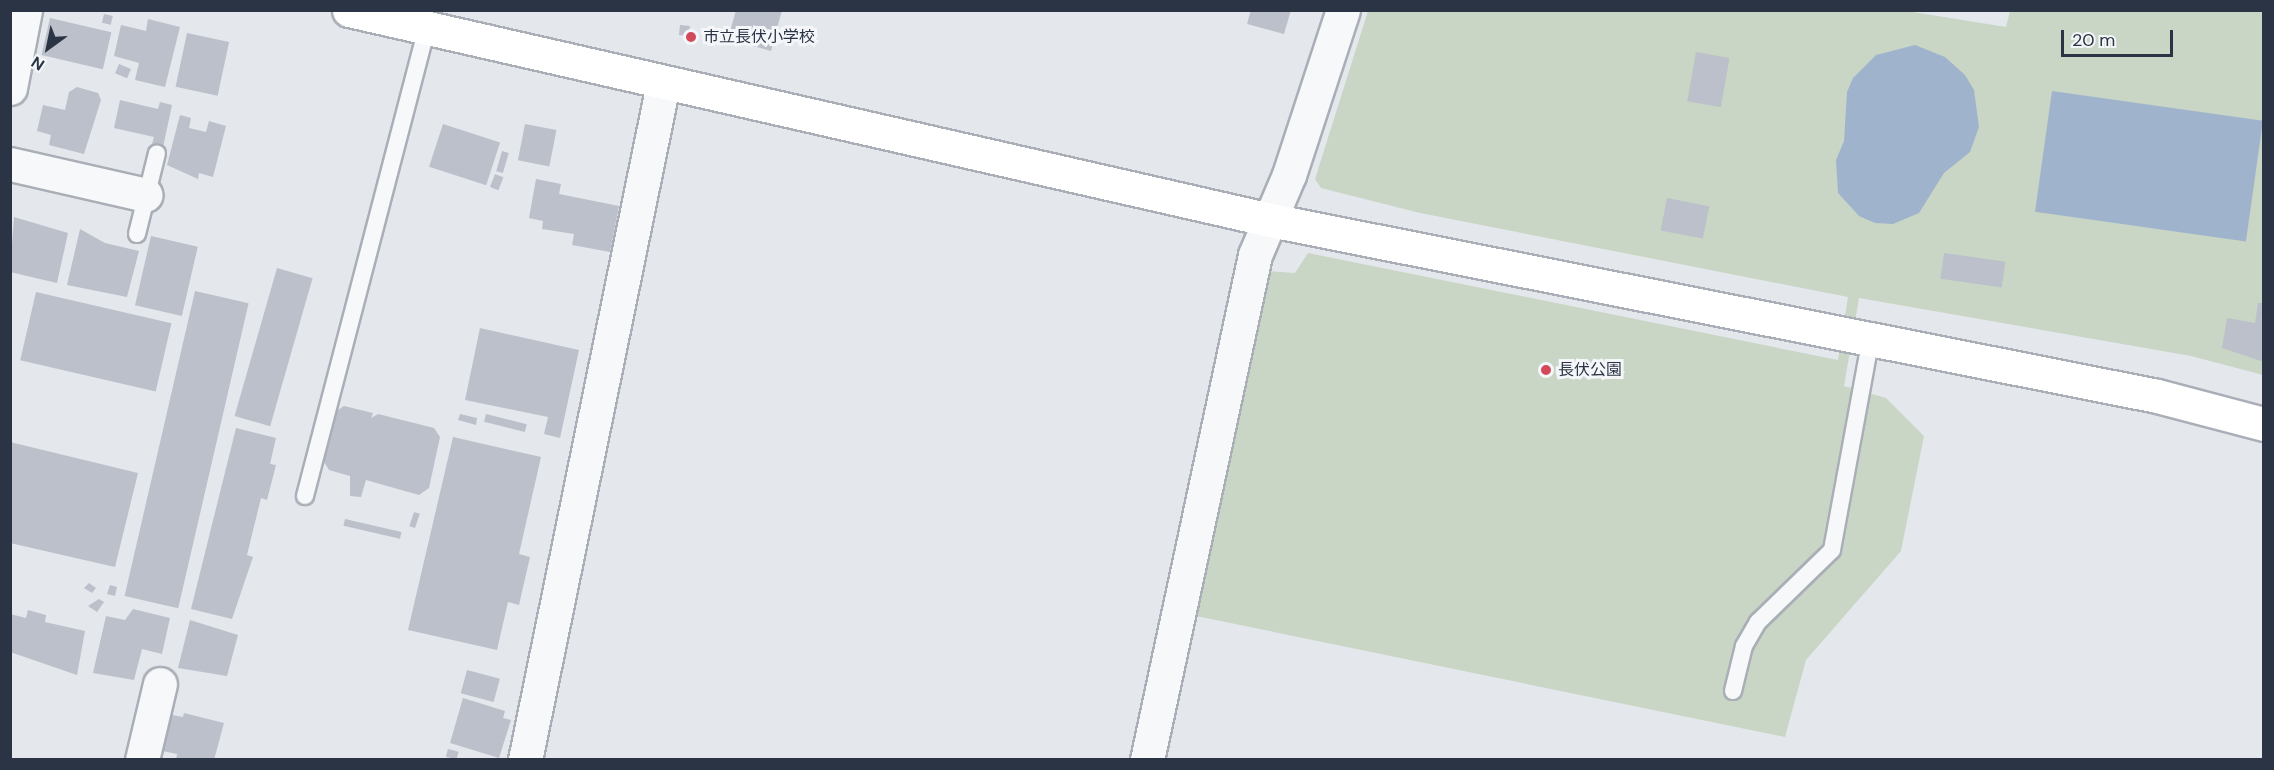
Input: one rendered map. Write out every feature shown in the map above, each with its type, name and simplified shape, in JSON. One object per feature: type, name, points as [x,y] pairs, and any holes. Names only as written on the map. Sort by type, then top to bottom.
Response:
[{"type":"street","points":[[10,88],[25,10]]},
{"type":"street","points":[[349,10],[663,84],[1269,220],[1870,342],[2157,396],[2264,424]]},
{"type":"street","points":[[1147,759],[1255,255],[1343,10]]},
{"type":"street","points":[[525,759],[663,84]]},
{"type":"street","points":[[10,164],[146,195]]},
{"type":"street","points":[[142,759],[160,684]]},
{"type":"lane","points":[[305,496],[427,29]]},
{"type":"lane","points":[[137,234],[157,153]]},
{"type":"lane","points":[[1733,692],[1744,646],[1758,622],[1832,550],[1870,342]]},
{"type":"green space","name":"長伏公園","points":[[1900,10],[2006,27],[2010,11],[2263,11],[2263,375],[2191,356],[1859,298],[1844,386],[1886,398],[1924,436],[1901,551],[1806,660],[1785,737],[1196,616],[1266,271],[1295,273],[1308,253],[1838,360],[1848,297],[1420,213],[1321,188],[1315,179],[1368,11]]},
{"type":"water","points":[[1915,45],[1945,57],[1965,75],[1974,90],[1979,127],[1970,152],[1944,173],[1919,213],[1893,224],[1875,223],[1859,216],[1838,193],[1836,160],[1844,141],[1847,92],[1853,78],[1876,55]]},
{"type":"water","points":[[2052,91],[2263,121],[2246,241],[2035,212]]},
{"type":"building","points":[[736,10],[782,10],[771,51],[728,39]]},
{"type":"building","points":[[1251,10],[1291,10],[1284,34],[1247,24]]},
{"type":"building","points":[[104,14],[113,16],[111,25],[102,23]]},
{"type":"building","points":[[50,18],[111,32],[103,69],[41,55]]},
{"type":"building","points":[[148,19],[180,27],[165,87],[135,80],[139,63],[114,56],[121,25],[146,31]]},
{"type":"building","points":[[680,25],[690,26],[689,36],[679,35]]},
{"type":"building","points":[[187,33],[229,42],[218,96],[176,87]]},
{"type":"building","points":[[1696,52],[1729,58],[1721,107],[1687,101]]},
{"type":"building","points":[[119,64],[131,69],[127,78],[115,73]]},
{"type":"building","points":[[77,87],[98,93],[101,100],[84,154],[49,145],[51,135],[37,131],[43,105],[65,110],[69,92]]},
{"type":"building","points":[[120,100],[158,109],[160,102],[172,105],[163,147],[152,144],[154,137],[114,128]]},
{"type":"building","points":[[180,115],[191,118],[189,128],[206,132],[209,121],[226,126],[213,177],[199,173],[198,179],[167,165]]},
{"type":"building","points":[[443,124],[500,143],[486,185],[429,167]]},
{"type":"building","points":[[525,124],[556,130],[549,166],[518,160]]},
{"type":"building","points":[[502,151],[509,153],[503,173],[496,171]]},
{"type":"building","points":[[495,174],[503,177],[498,190],[490,187]]},
{"type":"building","points":[[536,179],[561,184],[559,194],[619,206],[610,252],[572,245],[574,234],[542,229],[543,221],[529,218]]},
{"type":"building","points":[[1667,198],[1709,206],[1703,239],[1661,230]]},
{"type":"building","points":[[14,217],[68,233],[57,283],[10,272]]},
{"type":"building","points":[[80,229],[105,243],[139,251],[127,297],[67,285]]},
{"type":"building","points":[[151,236],[198,247],[182,316],[135,305]]},
{"type":"building","points":[[1944,253],[2005,262],[2002,287],[1940,279]]},
{"type":"building","points":[[277,268],[313,278],[270,426],[235,416]]},
{"type":"building","points":[[195,291],[249,303],[178,608],[125,596]]},
{"type":"building","points":[[36,292],[171,323],[156,391],[20,360]]},
{"type":"building","points":[[2258,303],[2264,303],[2264,362],[2222,348],[2227,318],[2255,323]]},
{"type":"building","points":[[480,328],[579,350],[560,438],[544,434],[548,417],[465,400]]},
{"type":"building","points":[[344,406],[373,413],[371,418],[378,414],[434,428],[440,437],[429,488],[419,495],[366,480],[361,497],[350,496],[350,476],[329,470],[324,462],[335,412]]},
{"type":"building","points":[[460,414],[477,418],[476,425],[458,420]]},
{"type":"building","points":[[486,414],[527,424],[525,432],[484,422]]},
{"type":"building","points":[[236,428],[276,438],[270,464],[276,465],[267,500],[261,498],[247,555],[253,557],[232,619],[191,609]]},
{"type":"building","points":[[453,437],[541,457],[519,554],[530,557],[519,605],[508,602],[497,650],[408,630]]},
{"type":"building","points":[[10,442],[138,473],[115,567],[10,543]]},
{"type":"building","points":[[414,512],[420,514],[415,528],[409,526]]},
{"type":"building","points":[[345,519],[402,532],[400,539],[343,526]]},
{"type":"building","points":[[89,583],[96,588],[92,593],[84,588]]},
{"type":"building","points":[[110,585],[117,587],[115,596],[107,594]]},
{"type":"building","points":[[99,599],[104,602],[97,612],[88,606]]},
{"type":"building","points":[[133,609],[170,618],[162,654],[142,649],[134,680],[93,673],[106,616],[125,620]]},
{"type":"building","points":[[28,610],[46,615],[45,622],[85,631],[77,675],[10,652],[10,614],[26,618]]},
{"type":"building","points":[[190,620],[238,635],[227,676],[178,668]]},
{"type":"building","points":[[467,670],[500,679],[494,702],[461,693]]},
{"type":"building","points":[[463,698],[505,711],[503,718],[511,720],[499,758],[450,743]]},
{"type":"building","points":[[184,713],[224,723],[214,760],[176,760],[177,754],[158,750],[167,714],[183,717]]},
{"type":"building","points":[[448,749],[459,752],[457,760],[446,757]]},
{"type":"place","name":"市立長伏小学校","points":[[691,37]]},
{"type":"place","name":"長伏公園","points":[[1546,370]]}]
